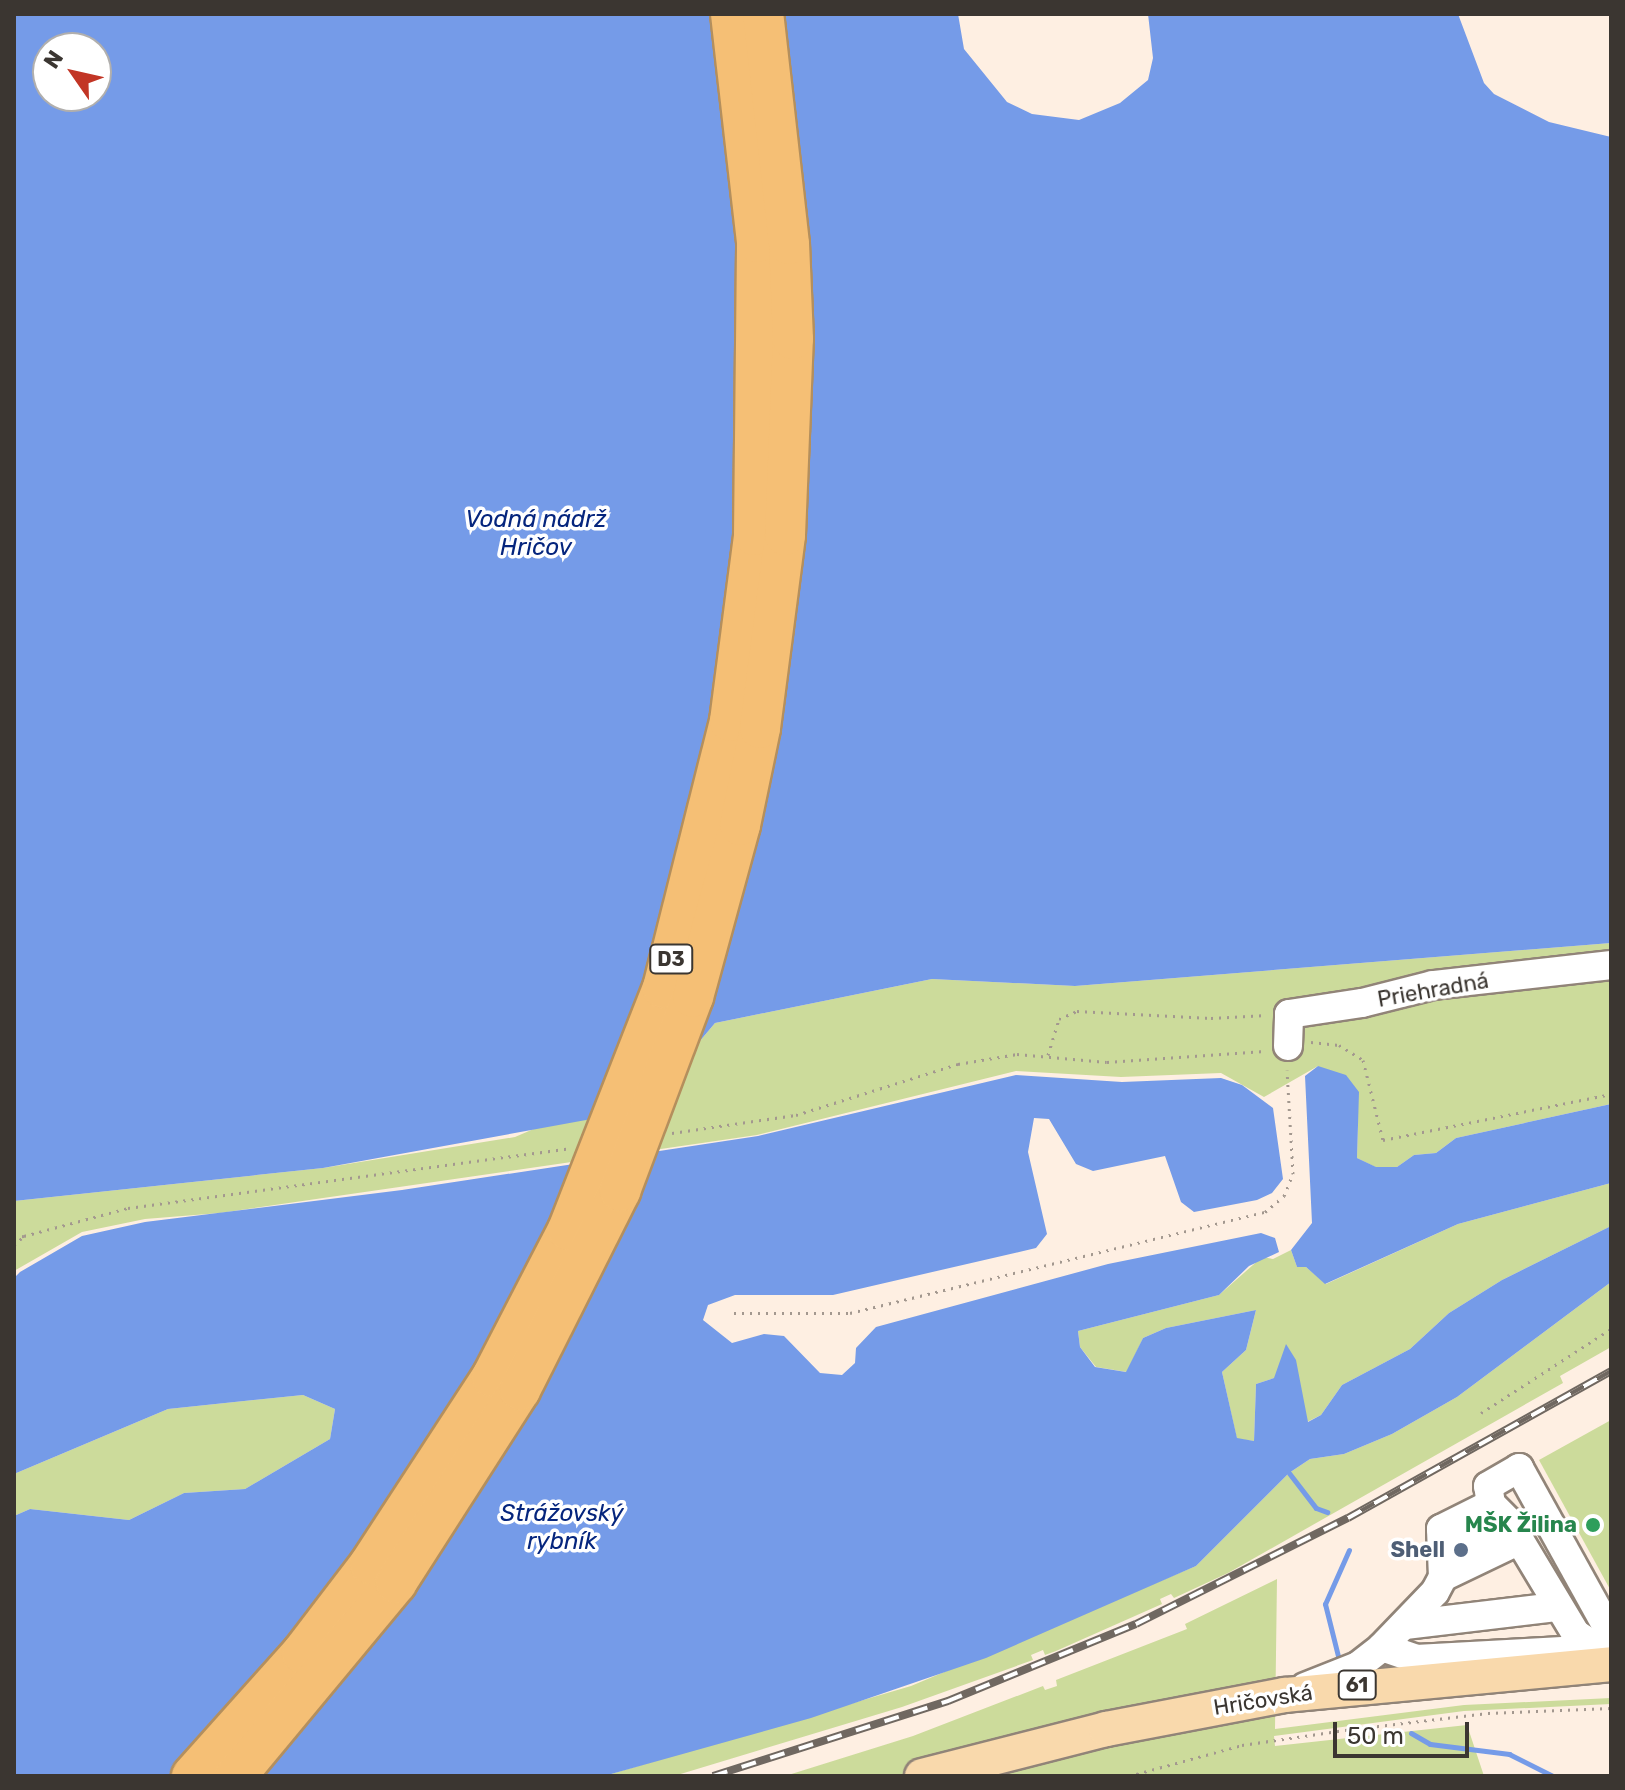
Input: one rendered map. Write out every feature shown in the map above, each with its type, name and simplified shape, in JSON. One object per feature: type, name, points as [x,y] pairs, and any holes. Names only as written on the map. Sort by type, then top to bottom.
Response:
[{"type":"highway","name":"D3","points":[[192,1776],[302,1653],[360,1577],[492,1377],[568,1230],[663,988],[730,721],[754,535],[759,393],[757,242],[731,14]]},
{"type":"highway","name":"D3","points":[[236,1776],[396,1583],[520,1390],[620,1191],[693,997],[740,825],[760,728],[785,535],[793,339],[789,244],[763,14]]},
{"type":"main road","name":"Hričovská","points":[[922,1776],[1106,1729],[1285,1695],[1608,1651]]},
{"type":"main road","name":"Hričovská","points":[[997,1776],[1129,1744],[1290,1715],[1436,1697],[1611,1687]]},
{"type":"street","name":"Priehradná","points":[[1289,1014],[1362,1003],[1433,985],[1611,965]]},
{"type":"street","points":[[1288,1046],[1289,1014]]},
{"type":"street","points":[[1519,1468],[1608,1651],[1576,1634],[1552,1601],[1488,1486],[1519,1468]]},
{"type":"street","points":[[1443,1565],[1441,1529],[1506,1522]]},
{"type":"street","points":[[1285,1695],[1358,1666],[1412,1617],[1443,1565],[1506,1522]]},
{"type":"street","points":[[1412,1617],[1552,1601]]},
{"type":"street","points":[[1382,1647],[1416,1659],[1608,1651]]},
{"type":"path","points":[[1048,1055],[1059,1019],[1077,1011],[1211,1018],[1289,1014]]},
{"type":"path","points":[[734,1313],[850,1313],[1265,1212],[1284,1196],[1293,1174],[1288,1046],[1306,1040],[1339,1045],[1363,1060],[1383,1140],[1611,1094]]},
{"type":"path","points":[[14,1237],[24,1236]]},
{"type":"path","points":[[1481,1413],[1611,1329]]},
{"type":"path","points":[[1129,1776],[1242,1745],[1330,1732],[1488,1713],[1611,1708]]},
{"type":"green space","points":[[1611,943],[1611,1104],[1456,1138],[1436,1153],[1414,1155],[1397,1167],[1375,1167],[1357,1158],[1358,1118],[1318,1066],[1264,1097],[1221,1073],[1121,1077],[1016,1071],[757,1135],[220,1213],[145,1219],[82,1232],[14,1271],[14,1201],[323,1168],[515,1137],[678,1067],[715,1023],[932,979],[1075,986]]},
{"type":"green space","points":[[1611,1183],[1611,1226],[1502,1280],[1449,1313],[1410,1349],[1342,1385],[1321,1415],[1307,1422],[1274,1378],[1256,1384],[1254,1441],[1237,1439],[1222,1372],[1246,1350],[1256,1310],[1166,1328],[1143,1338],[1127,1372],[1096,1367],[1080,1347],[1078,1331],[1219,1295],[1262,1257],[1273,1259],[1291,1250],[1297,1267],[1306,1267],[1326,1284],[1458,1224]]},
{"type":"green space","points":[[1611,1282],[1611,1347],[1560,1376],[1563,1383],[1228,1573],[1174,1598],[1171,1594],[1160,1599],[1162,1604],[1056,1651],[1045,1655],[1043,1650],[1031,1655],[1033,1660],[902,1707],[674,1776],[604,1776],[911,1686],[1196,1566],[1289,1473],[1310,1459],[1344,1454],[1392,1434],[1457,1397]]},
{"type":"green space","points":[[303,1395],[335,1409],[330,1439],[245,1489],[184,1493],[129,1520],[30,1509],[14,1516],[14,1474],[168,1409]]},
{"type":"green space","name":"MŠK Žilina","points":[[1611,1420],[1611,1591],[1539,1460]]},
{"type":"green space","points":[[1277,1579],[1275,1729],[1464,1705],[1611,1698],[1611,1704],[1464,1711],[1274,1736],[1275,1746],[1467,1725],[1484,1776],[785,1776],[913,1736],[1043,1686],[1045,1690],[1057,1686],[1056,1680],[1187,1629],[1185,1624]]},
{"type":"water","name":"Vodná nádrž Hričov","points":[[14,14],[958,14],[964,49],[1007,102],[1032,114],[1079,120],[1120,103],[1148,80],[1153,58],[1148,14],[1458,14],[1484,83],[1494,94],[1549,122],[1611,137],[1611,943],[1075,986],[932,979],[715,1023],[678,1067],[597,1118],[323,1168],[14,1201]]},
{"type":"water","points":[[1318,1066],[1346,1075],[1359,1092],[1357,1158],[1376,1167],[1397,1167],[1414,1155],[1436,1153],[1456,1138],[1611,1104],[1611,1183],[1458,1224],[1325,1284],[1306,1267],[1297,1267],[1291,1250],[1312,1223],[1305,1076]]},
{"type":"water","name":"Strážovský rybník","points":[[1016,1075],[1122,1082],[1221,1078],[1242,1085],[1273,1108],[1283,1179],[1272,1193],[1257,1200],[1194,1212],[1181,1202],[1165,1156],[1093,1171],[1076,1164],[1049,1119],[1034,1118],[1028,1152],[1047,1234],[1036,1248],[833,1295],[735,1295],[708,1305],[703,1320],[732,1343],[764,1334],[784,1336],[820,1373],[842,1375],[855,1363],[856,1348],[876,1327],[1108,1264],[1261,1233],[1275,1238],[1279,1252],[1249,1266],[1219,1295],[1078,1331],[1080,1347],[1095,1367],[1126,1372],[1143,1338],[1166,1328],[1256,1310],[1246,1350],[1222,1372],[1237,1438],[1254,1441],[1256,1384],[1274,1378],[1286,1344],[1296,1360],[1308,1422],[1321,1415],[1342,1385],[1410,1349],[1449,1313],[1502,1280],[1611,1226],[1611,1282],[1457,1397],[1392,1434],[1344,1454],[1310,1459],[1289,1473],[1196,1566],[986,1658],[811,1718],[604,1776],[14,1776],[14,1516],[30,1509],[129,1520],[184,1493],[245,1489],[330,1439],[335,1409],[303,1395],[168,1409],[14,1474],[14,1278],[20,1272],[82,1236],[145,1222],[402,1190],[758,1136]]},
{"type":"waterway","points":[[1289,1473],[1316,1508],[1327,1512]]},
{"type":"waterway","points":[[1340,1664],[1325,1604],[1349,1550]]},
{"type":"waterway","points":[[1411,1733],[1430,1744],[1509,1754],[1553,1776]]},
{"type":"railway","points":[[713,1776],[948,1701],[1136,1624],[1348,1518],[1611,1371]]},
{"type":"place","name":"MŠK Žilina","points":[[1593,1525]]},
{"type":"place","name":"Shell","points":[[1461,1550]]}]
